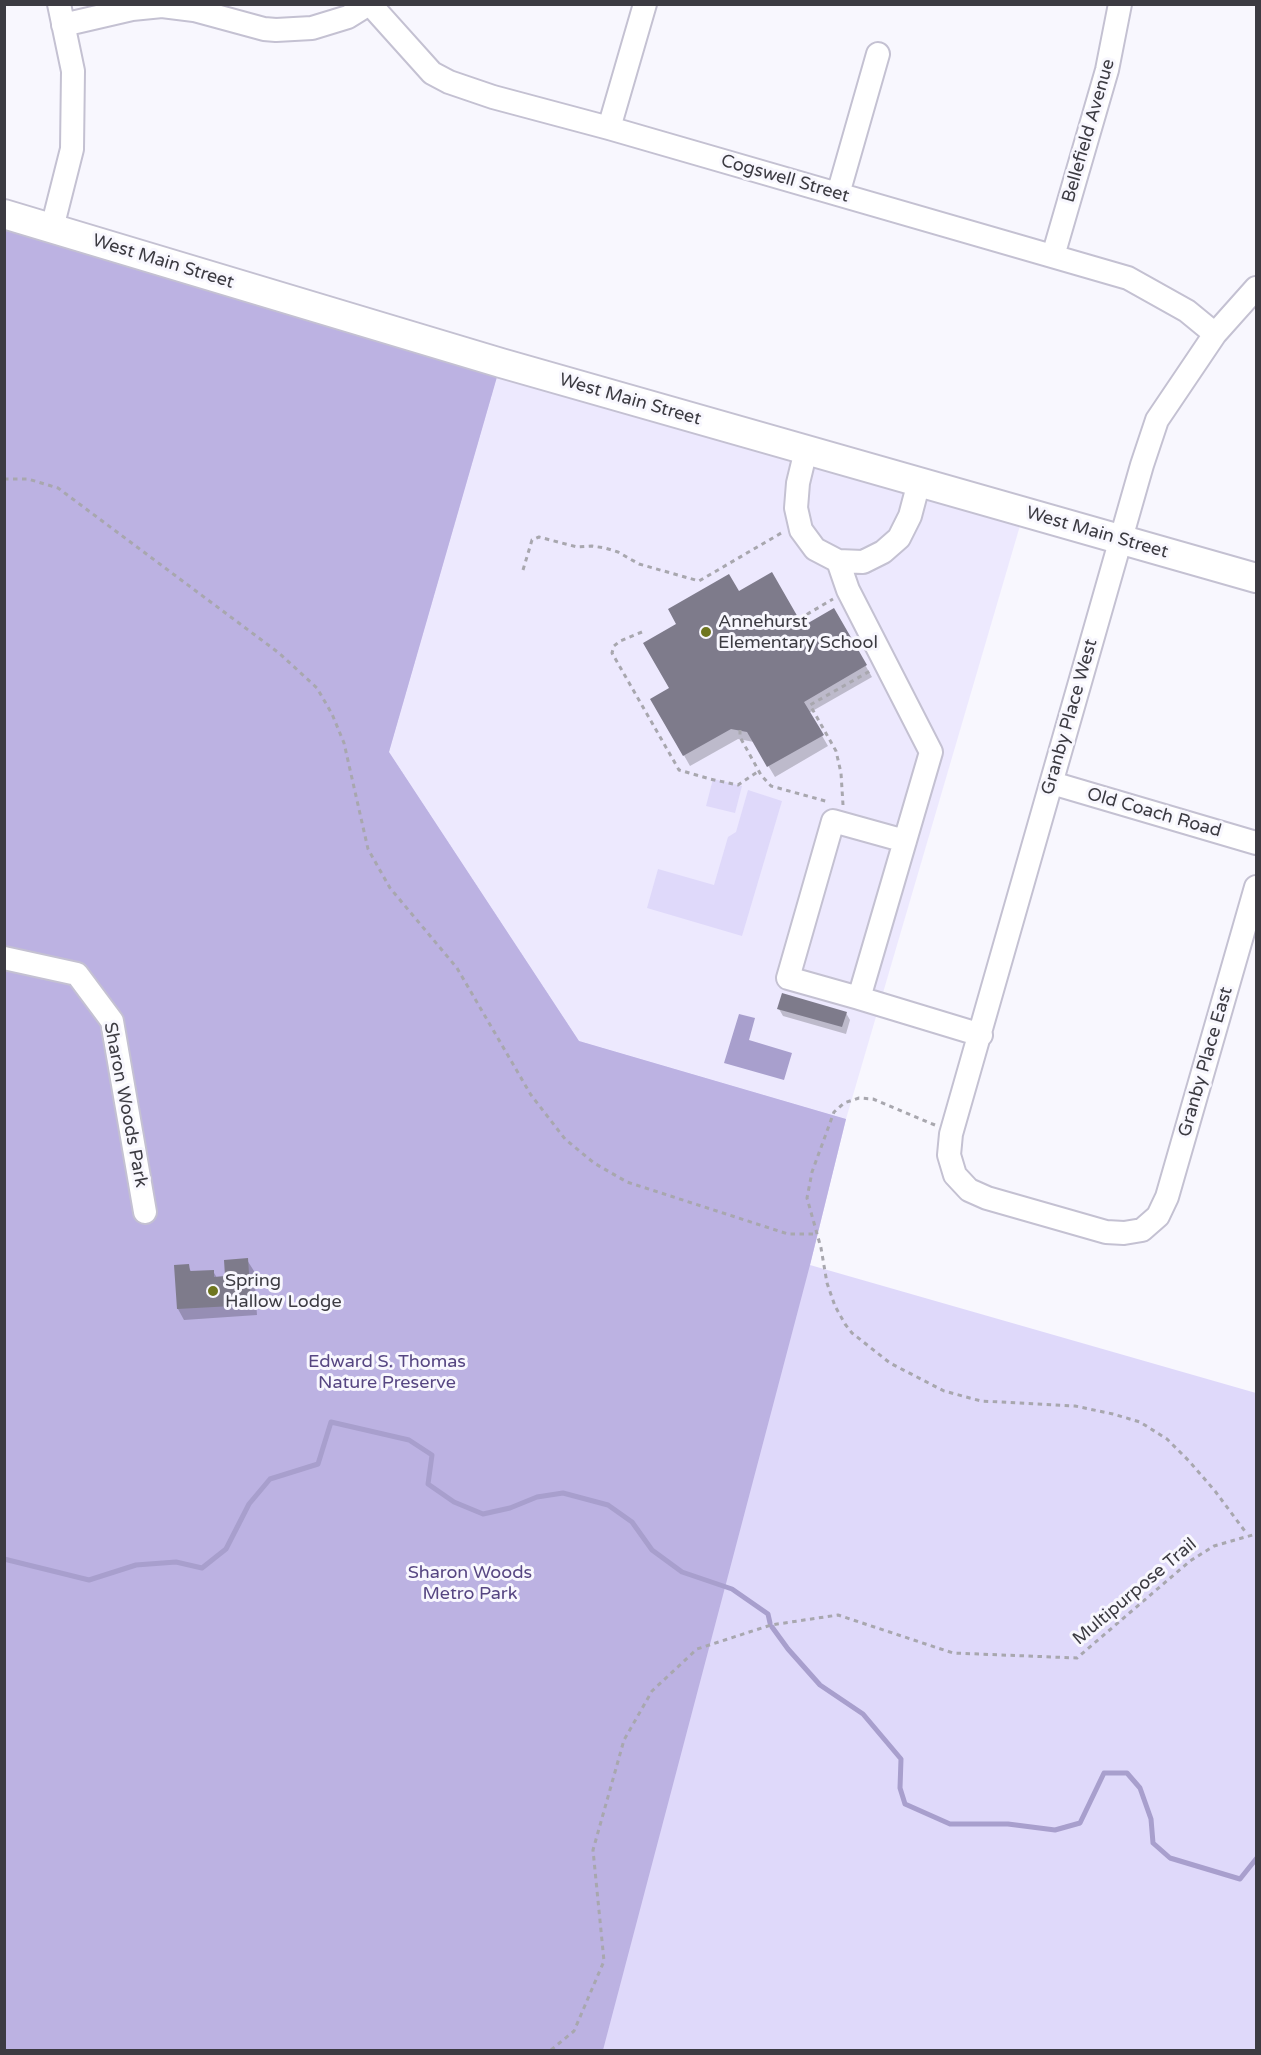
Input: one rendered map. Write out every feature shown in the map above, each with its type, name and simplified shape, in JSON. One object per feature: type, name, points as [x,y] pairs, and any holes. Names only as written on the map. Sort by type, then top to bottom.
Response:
[{"type":"main road","name":"West Main Street","points":[[4,214],[489,360],[1257,578]]},
{"type":"street","points":[[52,228],[72,149],[73,71],[61,15],[162,6],[194,10],[264,29],[276,30],[312,28],[348,17],[369,4]]},
{"type":"street","name":"Cogswell Street","points":[[369,4],[432,73],[449,82],[493,97],[609,128],[1128,278],[1187,310],[1215,334]]},
{"type":"street","points":[[609,128],[645,4]]},
{"type":"street","name":"Bellefield Avenue","points":[[1053,256],[1107,70],[1120,4]]},
{"type":"street","points":[[838,195],[878,54]]},
{"type":"street","name":"Granby Place West","points":[[955,1175],[949,1155],[951,1134],[1142,465],[1157,420],[1215,334],[1257,288]]},
{"type":"street","points":[[806,450],[798,483],[796,508],[801,530],[815,549],[838,561],[863,562],[883,552],[898,538],[910,516],[919,482]]},
{"type":"street","points":[[838,561],[848,590],[930,752],[859,998]]},
{"type":"street","name":"Old Coach Road","points":[[1052,783],[1257,843]]},
{"type":"street","points":[[905,841],[833,822],[788,978],[981,1035]]},
{"type":"street","name":"Granby Place East","points":[[955,1175],[969,1190],[987,1198],[1106,1232],[1124,1233],[1142,1230],[1158,1216],[1167,1197],[1257,887]]},
{"type":"street","name":"Sharon Woods Park","points":[[4,958],[76,974],[112,1021],[145,1212]]},
{"type":"path","points":[[4,479],[28,479],[58,488],[279,653],[317,688],[332,714],[344,743],[368,849],[390,888],[458,968],[531,1095],[565,1139],[594,1163],[627,1182],[788,1234],[816,1234]]},
{"type":"path","points":[[783,523],[786,538]]},
{"type":"path","points":[[523,570],[532,540],[539,537],[577,547],[605,548],[618,552],[639,564],[699,581],[785,531]]},
{"type":"path","points":[[799,619],[837,596]]},
{"type":"path","points":[[642,632],[620,641],[614,646],[612,653],[679,770],[738,785],[759,771]]},
{"type":"path","points":[[740,730],[740,737],[759,771],[771,786],[843,806],[841,773],[836,751],[810,705],[875,668]]},
{"type":"path","points":[[936,1126],[873,1099],[859,1098],[844,1103],[834,1112],[810,1182],[807,1198],[827,1283],[835,1306],[845,1324],[852,1333],[890,1363],[944,1391],[981,1401],[1076,1406],[1113,1413],[1140,1422],[1167,1439],[1189,1461],[1215,1491],[1247,1535]]},
{"type":"path","name":"Multipurpose Trail","points":[[551,2050],[574,2031],[604,1961],[593,1850],[624,1740],[652,1691],[697,1649],[771,1625],[838,1615],[953,1653],[1077,1658],[1190,1561],[1214,1546],[1257,1534]]},
{"type":"shaded area","name":"Annehurst Elementary School","points":[[501,363],[1024,512],[846,1119],[579,1041],[389,752]]},
{"type":"shaded area","points":[[739,1014],[755,1018],[749,1040],[792,1053],[784,1080],[724,1063]]},
{"type":"green space","name":"Edward S. Thomas Nature Preserve","points":[[4,214],[501,363],[389,752],[579,1041],[846,1119],[810,1265],[1256,1393],[1256,2050],[5,2050]]},
{"type":"green space","name":"Edward S. Thomas Nature Preserve","points":[[4,229],[501,363],[389,752],[579,1041],[846,1119],[810,1265],[603,2050],[5,2050]]},
{"type":"green space","points":[[713,779],[742,786],[735,813],[706,806]]},
{"type":"green space","points":[[748,790],[782,801],[742,936],[647,908],[658,869],[714,885],[728,837],[736,832]]},
{"type":"building","points":[[772,572],[803,626],[834,608],[867,665],[804,702],[824,735],[767,767],[747,732],[731,729],[683,756],[650,699],[669,688],[643,643],[676,624],[668,609],[729,574],[739,591]]},
{"type":"building","points":[[782,993],[847,1012],[842,1027],[777,1009]]},
{"type":"building","name":"Spring Hallow Lodge","points":[[248,1258],[251,1305],[177,1309],[174,1265],[189,1264],[190,1271],[214,1270],[214,1277],[225,1276],[224,1260]]},
{"type":"waterway","points":[[4,1559],[89,1580],[136,1565],[176,1562],[202,1568],[226,1549],[249,1504],[270,1479],[318,1464],[331,1422],[409,1440],[432,1455],[428,1484],[454,1502],[483,1514],[510,1508],[537,1497],[563,1493],[608,1505],[632,1522],[652,1550],[682,1572],[732,1589],[768,1614],[770,1623]]},
{"type":"waterway","points":[[772,1627],[820,1685],[863,1714],[901,1759],[900,1788],[905,1804],[950,1824],[1008,1824],[1055,1830],[1080,1823],[1104,1773],[1127,1773],[1140,1788],[1151,1819],[1153,1843],[1170,1858],[1240,1879],[1256,1859]]},
{"type":"place","name":"Annehurst Elementary School","points":[[706,632]]},
{"type":"place","name":"Spring Hallow Lodge","points":[[213,1291]]},
{"type":"park label","name":"Sharon Woods Metro Park","points":[[470,1583]]}]
